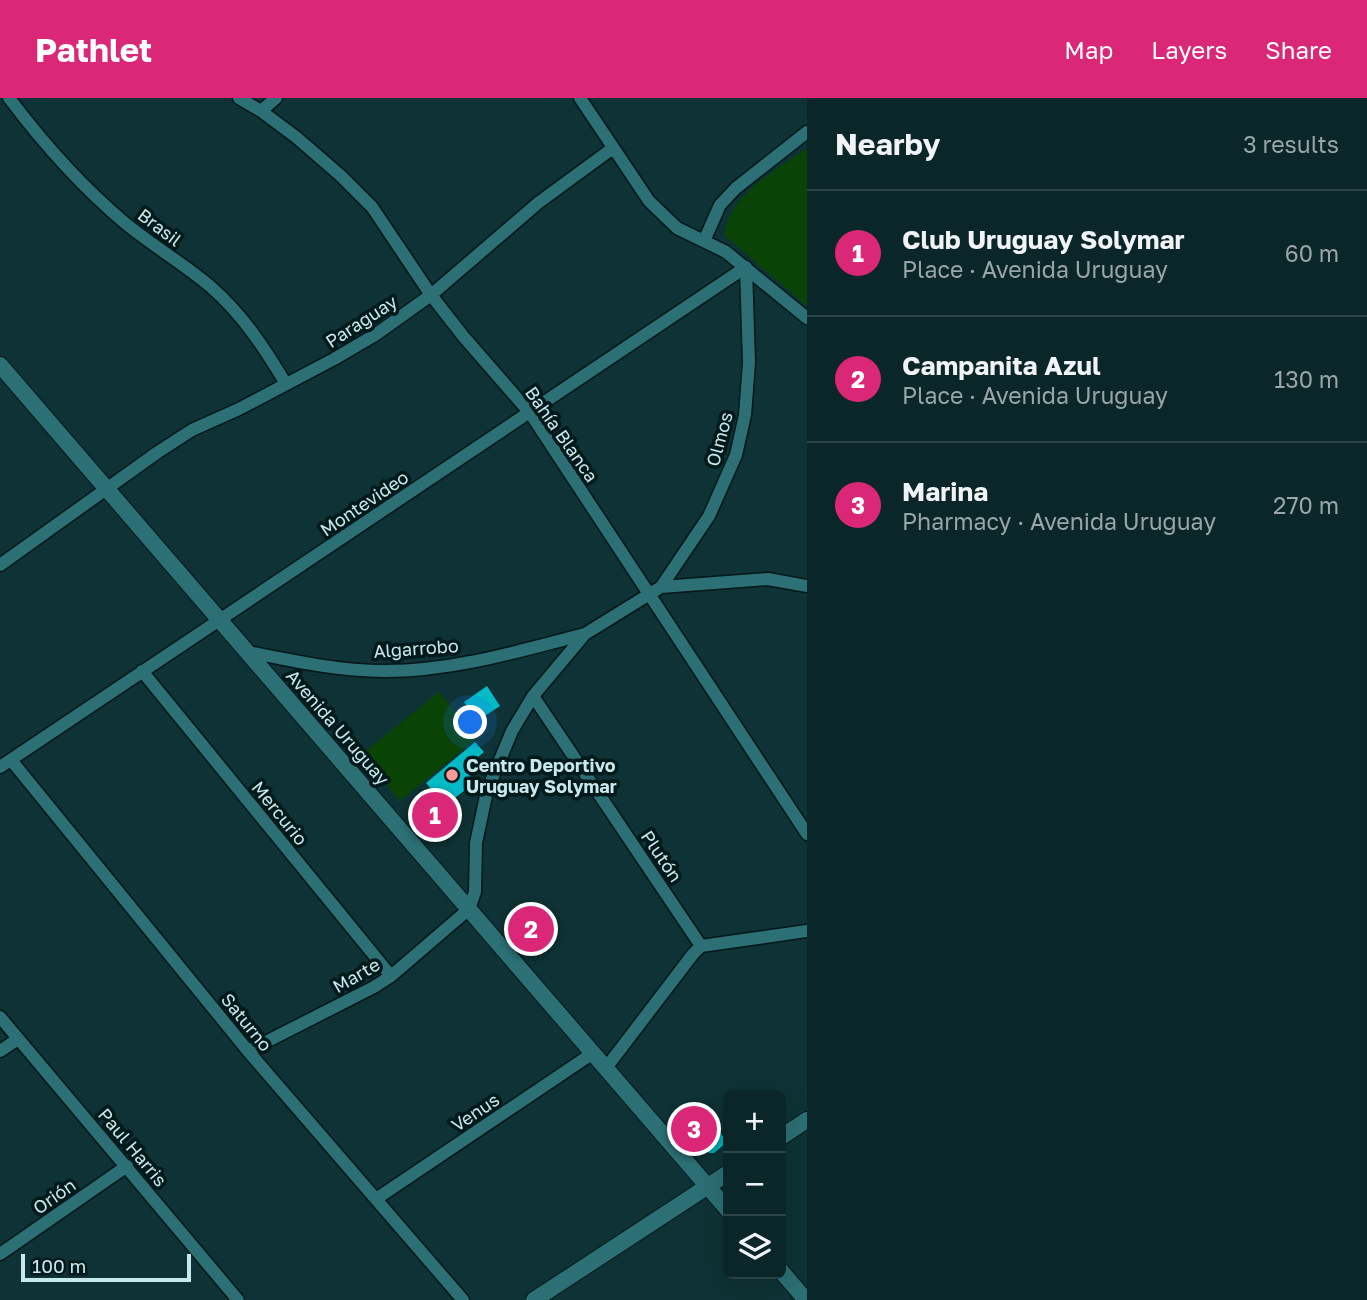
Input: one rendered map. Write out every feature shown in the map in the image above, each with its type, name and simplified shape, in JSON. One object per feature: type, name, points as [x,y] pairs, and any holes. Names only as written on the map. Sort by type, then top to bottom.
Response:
[{"type":"street","name":"Brasil","points":[[9,98],[59,159],[124,222],[210,286],[235,310],[286,384]]},
{"type":"street","name":"Bahía Blanca","points":[[239,98],[261,111],[341,176],[372,207],[463,337],[530,413],[655,590],[807,834]]},
{"type":"street","points":[[261,111],[276,98]]},
{"type":"street","points":[[580,98],[612,148],[662,215],[677,229],[726,252],[807,318]]},
{"type":"street","points":[[704,241],[720,205],[736,188],[807,132]]},
{"type":"street","name":"Paraguay","points":[[0,565],[192,430],[355,347],[432,295],[538,203],[612,148]]},
{"type":"street","name":"Montevideo","points":[[6,763],[746,267]]},
{"type":"street","name":"Olmos","points":[[655,590],[709,516],[736,455],[745,415],[749,363],[746,267]]},
{"type":"street","name":"Avenida Uruguay","points":[[0,365],[723,1204]]},
{"type":"street","points":[[469,909],[475,892],[476,843],[487,791],[512,731],[533,696],[585,634],[655,590],[768,579],[807,586]]},
{"type":"street","name":"Algarrobo","points":[[248,652],[310,663],[384,671],[433,668],[478,660],[585,634]]},
{"type":"street","name":"Mercurio","points":[[142,671],[391,976]]},
{"type":"street","name":"Plutón","points":[[533,696],[701,947]]},
{"type":"street","name":"Saturno","points":[[6,763],[248,1051],[463,1300]]},
{"type":"street","name":"Marte","points":[[248,1051],[374,987],[391,976],[469,909]]},
{"type":"street","points":[[606,1068],[701,947],[807,931]]},
{"type":"street","name":"Paul Harris","points":[[0,1017],[236,1299]]},
{"type":"street","points":[[0,1051],[18,1039]]},
{"type":"street","name":"Venus","points":[[376,1199],[593,1053]]},
{"type":"street","points":[[786,1134],[807,1120]]},
{"type":"street","name":"Orión","points":[[0,1254],[127,1166]]},
{"type":"street","points":[[534,1300],[723,1176]]},
{"type":"street","points":[[786,1277],[806,1300]]},
{"type":"green space","points":[[807,148],[807,306],[724,235],[728,220],[745,195],[769,174]]},
{"type":"green space","points":[[439,692],[477,738],[400,801],[362,754]]},
{"type":"building","points":[[487,686],[500,706],[477,721],[464,702]]},
{"type":"building","points":[[475,742],[484,752],[464,769],[475,782],[450,802],[456,809],[444,819],[451,827],[439,837],[417,810],[436,795],[426,783]]},
{"type":"building","points":[[541,910],[551,920],[540,930],[549,940],[539,948],[521,927]]},
{"type":"building","points":[[704,1111],[723,1137],[723,1145],[714,1153],[709,1153],[687,1124]]},
{"type":"place","name":"Centro Deportivo Uruguay Solymar","points":[[452,775]]},
{"type":"place","name":"Club Uruguay Solymar","points":[[435,815]]},
{"type":"place","name":"Campanita Azul","points":[[531,929]]},
{"type":"place","name":"Marina","points":[[694,1129]]}]
